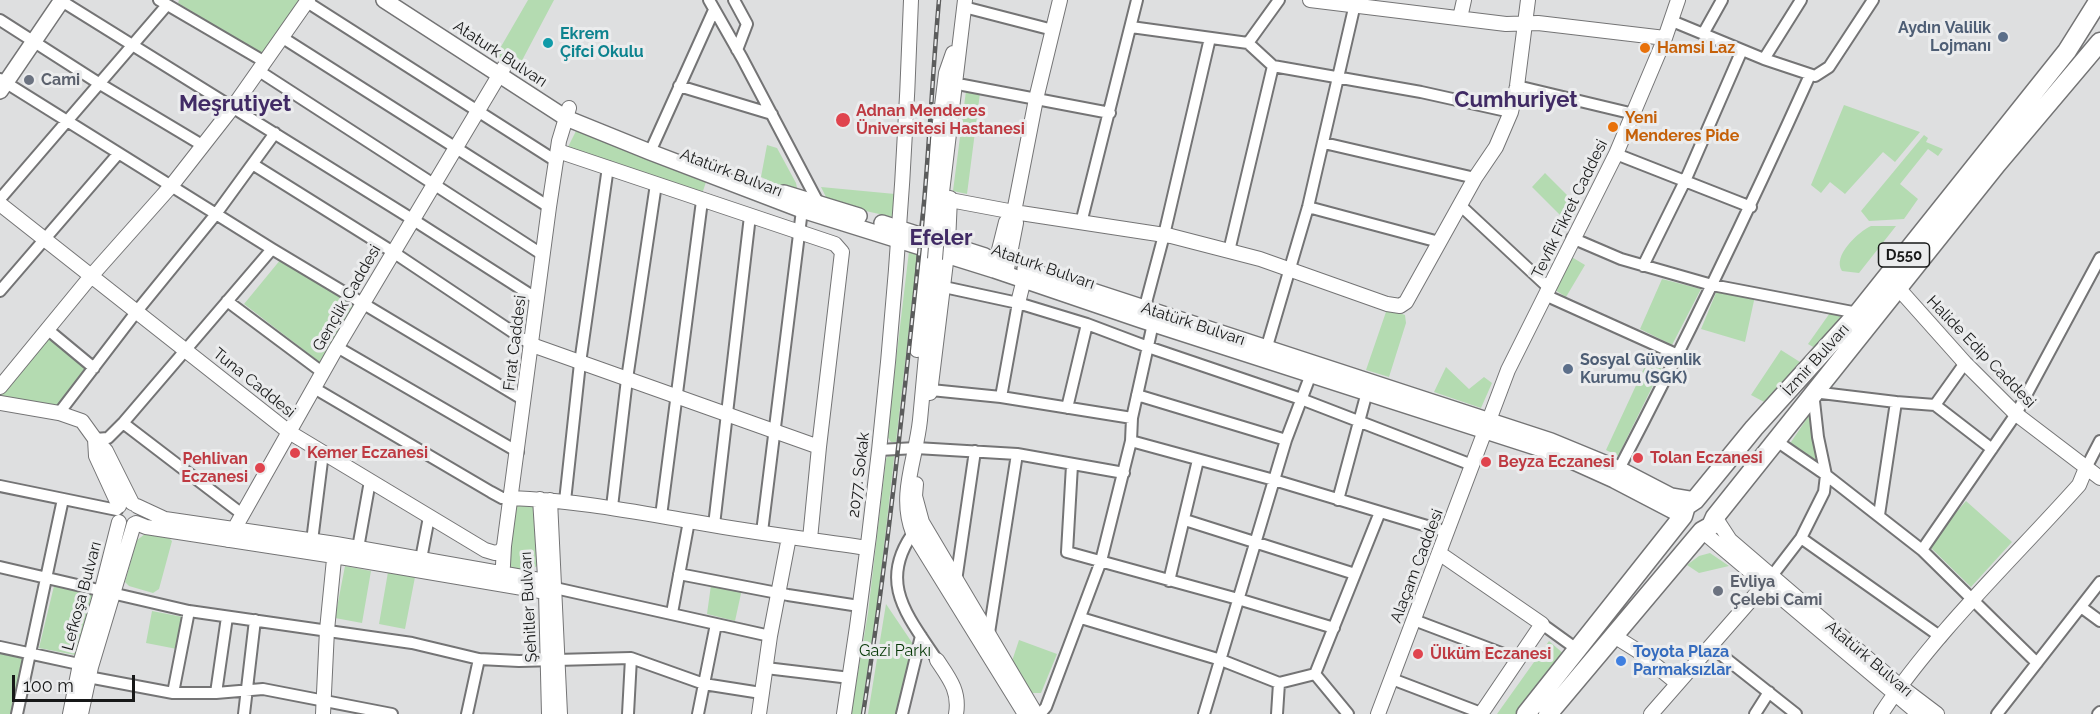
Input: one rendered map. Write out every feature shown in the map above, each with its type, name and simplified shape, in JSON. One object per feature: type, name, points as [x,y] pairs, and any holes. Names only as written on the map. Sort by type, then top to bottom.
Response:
[{"type":"highway","name":"İzmir Bulvarı","points":[[1526,714],[1683,516],[1686,506],[1695,500],[1754,429],[1858,314],[2067,51],[2099,0]]},
{"type":"highway","name":"İzmir Bulvarı","points":[[1550,713],[1702,531],[1711,526],[1714,516],[1813,392],[1899,289],[2004,156],[2100,42]]},
{"type":"highway","name":"Atatürk Bulvarı","points":[[1695,500],[1709,504],[1714,516]]},
{"type":"highway","name":"Atatürk Bulvarı","points":[[1683,516],[1689,528],[1697,532],[1702,531]]},
{"type":"main road","points":[[2,82],[53,0]]},
{"type":"main road","points":[[30,40],[61,0]]},
{"type":"main road","name":"Ataturk Bulvarı","points":[[384,0],[568,113]]},
{"type":"main road","points":[[400,0],[502,71]]},
{"type":"main road","name":"Atatürk Bulvarı","points":[[568,113],[651,147],[782,193],[813,210],[936,246]]},
{"type":"main road","name":"Ataturk Bulvarı","points":[[936,246],[1002,267],[1024,279],[1149,316]]},
{"type":"main road","name":"Atatürk Bulvarı","points":[[1002,267],[1488,425],[1588,468],[1683,516]]},
{"type":"main road","name":"Atatürk Bulvarı","points":[[1264,354],[1311,374],[1367,392],[1551,441],[1619,469],[1671,496],[1695,500]]},
{"type":"street","points":[[61,0],[537,299]]},
{"type":"street","points":[[734,0],[747,24],[737,50]]},
{"type":"street","name":"2077. Sokak","points":[[844,714],[879,450],[898,234],[910,0]]},
{"type":"street","points":[[1002,267],[1016,223],[1014,212],[1036,99],[1060,0]]},
{"type":"street","points":[[1081,223],[1137,0]]},
{"type":"street","points":[[1248,43],[1279,0]]},
{"type":"street","points":[[1310,0],[1511,24],[1538,23],[1665,38]]},
{"type":"street","points":[[1460,18],[1464,0]]},
{"type":"street","points":[[950,200],[1164,235],[1229,251],[1400,306],[1406,302],[1475,178],[1496,147],[1511,112],[1517,86],[1528,0]]},
{"type":"street","name":"Tevfik Fikret Caddesi","points":[[1488,425],[1508,370],[1634,114],[1672,21],[1678,0]]},
{"type":"street","points":[[1703,34],[1722,0]]},
{"type":"street","points":[[1764,59],[1801,0]]},
{"type":"street","points":[[1619,469],[1678,356],[1751,207],[1812,75],[1829,67],[1873,0]]},
{"type":"street","points":[[0,387],[92,275],[172,185],[233,107],[308,1],[478,112],[557,156],[608,167],[702,201],[835,244],[842,252],[810,539]]},
{"type":"street","points":[[0,202],[132,46],[163,2],[433,184],[543,255]]},
{"type":"street","points":[[1025,714],[913,533],[906,512],[910,464],[916,448],[920,420],[936,246],[965,4],[1053,30]]},
{"type":"street","points":[[1264,354],[1308,207],[1355,4]]},
{"type":"street","points":[[711,5],[772,114],[813,210],[799,232],[762,532]]},
{"type":"street","points":[[651,147],[679,86],[711,5]]},
{"type":"street","points":[[0,20],[100,84],[202,145]]},
{"type":"street","points":[[1672,21],[1764,59],[1812,75]]},
{"type":"street","points":[[1131,27],[1248,43],[1273,66],[1421,92],[1511,112]]},
{"type":"street","points":[[283,38],[549,207]]},
{"type":"street","points":[[1040,714],[1046,707],[1101,561],[1124,472],[1131,441],[1132,418],[1148,347],[1149,316],[1164,235],[1210,38]]},
{"type":"street","points":[[920,420],[932,390],[944,287],[936,246],[950,200],[963,85],[964,62],[960,40]]},
{"type":"street","points":[[1643,266],[1685,181],[1742,50]]},
{"type":"street","points":[[1229,251],[1273,66]]},
{"type":"street","name":"Gençlik Caddesi","points":[[230,535],[322,372],[502,71]]},
{"type":"street","points":[[2,82],[172,185],[272,249],[524,400]]},
{"type":"street","points":[[963,85],[1110,113]]},
{"type":"street","points":[[679,86],[772,114]]},
{"type":"street","points":[[1517,86],[1634,114]]},
{"type":"street","name":"Fırat Caddesi","points":[[503,579],[504,546],[549,207],[557,156],[568,113]]},
{"type":"street","points":[[59,413],[136,311],[254,165],[275,133]]},
{"type":"street","points":[[1324,143],[1475,178]]},
{"type":"street","points":[[0,291],[118,154]]},
{"type":"street","points":[[1616,154],[1751,207]]},
{"type":"street","points":[[254,165],[393,252],[532,345],[819,447]]},
{"type":"street","points":[[565,501],[580,363],[608,167]]},
{"type":"street","points":[[612,507],[627,379],[656,184]]},
{"type":"street","points":[[662,516],[702,201]]},
{"type":"street","name":"Tuna Caddesi","points":[[0,202],[289,432],[485,550],[495,553],[501,551],[504,546]]},
{"type":"street","points":[[1461,206],[1547,292],[1678,356]]},
{"type":"street","points":[[1308,207],[1439,242]]},
{"type":"street","points":[[714,525],[750,216]]},
{"type":"street","points":[[1572,238],[1643,266],[1712,285],[1858,314]]},
{"type":"street","points":[[95,440],[108,438],[123,423],[272,249]]},
{"type":"street","points":[[1922,550],[2016,414],[2100,258]]},
{"type":"street","points":[[1001,397],[1024,279]]},
{"type":"street","points":[[944,287],[1018,303],[1087,324],[1301,399],[1472,465]]},
{"type":"street","name":"Halide Edip Caddesi","points":[[1899,289],[1965,363],[2016,414],[2100,478]]},
{"type":"street","points":[[227,301],[322,372]]},
{"type":"street","points":[[1068,408],[1087,324]]},
{"type":"street","points":[[47,329],[94,368]]},
{"type":"street","points":[[337,347],[518,452]]},
{"type":"street","points":[[1935,405],[1965,363]]},
{"type":"street","points":[[1204,714],[1286,440],[1311,374]]},
{"type":"street","points":[[314,388],[502,498],[565,501],[612,507],[867,548]]},
{"type":"street","points":[[932,390],[1001,397],[1132,418]]},
{"type":"street","points":[[1338,500],[1367,392]]},
{"type":"street","points":[[1651,714],[1768,581],[1801,538],[1824,492],[1826,475],[1818,437],[1813,392],[1935,405],[1992,449]]},
{"type":"street","points":[[1137,395],[1286,440]]},
{"type":"street","points":[[1879,515],[1896,402]]},
{"type":"street","points":[[0,403],[59,413],[82,421],[95,440],[96,456],[125,509],[125,526],[135,524],[146,527],[312,541],[335,550],[358,548],[421,559],[503,579]]},
{"type":"street","points":[[123,423],[242,514]]},
{"type":"street","name":"Alaçam Caddesi","points":[[1378,714],[1488,425]]},
{"type":"street","points":[[1775,440],[1826,475],[1922,550],[2037,663]]},
{"type":"street","points":[[1131,441],[1274,480],[1447,532]]},
{"type":"street","points":[[1881,714],[1897,690],[1941,637],[2079,485],[2100,441]]},
{"type":"street","points":[[916,448],[918,461],[915,496],[922,522],[1036,714]]},
{"type":"street","points":[[879,450],[916,448],[1017,454],[1124,472]]},
{"type":"street","points":[[956,581],[975,451]]},
{"type":"street","points":[[312,541],[323,453]]},
{"type":"street","points":[[989,633],[1017,454]]},
{"type":"street","points":[[1170,581],[1198,460]]},
{"type":"street","points":[[1072,465],[1067,552],[1334,628]]},
{"type":"street","points":[[358,548],[370,481]]},
{"type":"street","points":[[0,486],[125,509],[230,535],[335,550],[549,587],[672,612],[770,636]]},
{"type":"street","points":[[17,714],[63,499]]},
{"type":"street","name":"Şehitler Bulvarı","points":[[545,500],[552,660],[549,714]]},
{"type":"street","name":"Lefkoşa Bulvarı","points":[[70,714],[86,669],[108,591],[125,509]]},
{"type":"street","points":[[1315,674],[1380,512]]},
{"type":"street","name":"Atatürk Bulvarı","points":[[1714,516],[1730,540],[1768,581]]},
{"type":"street","points":[[421,559],[429,517]]},
{"type":"street","points":[[1185,520],[1356,574]]},
{"type":"street","points":[[672,612],[689,521]]},
{"type":"street","points":[[922,522],[902,552],[897,590],[904,608],[957,694],[956,714]]},
{"type":"street","name":"Lefkoşa Bulvarı","points":[[108,591],[135,524]]},
{"type":"street","name":"Atatürk Bulvarı","points":[[1702,531],[1768,581],[1897,690],[1919,714]]},
{"type":"street","points":[[759,714],[770,636],[789,537]]},
{"type":"street","points":[[1801,538],[1941,637]]},
{"type":"street","points":[[323,707],[327,630],[335,550]]},
{"type":"street","points":[[1439,553],[1578,650]]},
{"type":"street","points":[[0,567],[189,611],[412,643],[479,659],[631,658],[704,684],[761,693]]},
{"type":"street","points":[[679,574],[859,606]]},
{"type":"street","points":[[1997,714],[2100,582]]},
{"type":"street","points":[[2081,607],[2100,621]]},
{"type":"street","points":[[173,693],[189,611]]},
{"type":"street","points":[[216,693],[227,617]]},
{"type":"street","points":[[1081,618],[1221,660],[1279,683],[1315,674]]},
{"type":"street","points":[[244,714],[255,620]]},
{"type":"street","points":[[1414,620],[1517,659]]},
{"type":"street","points":[[698,714],[716,624]]},
{"type":"street","points":[[1392,679],[1481,714],[1542,624]]},
{"type":"street","points":[[902,714],[921,636]]},
{"type":"street","points":[[1614,636],[1638,651],[1677,683]]},
{"type":"street","points":[[1710,645],[1796,714]]},
{"type":"street","points":[[0,647],[31,653],[173,693],[216,693],[263,689],[323,707],[392,714]]},
{"type":"street","points":[[628,714],[631,658]]},
{"type":"street","points":[[467,714],[479,659]]},
{"type":"street","name":"Şehitler Bulvarı","points":[[552,660],[560,714]]},
{"type":"street","points":[[766,668],[850,678]]},
{"type":"street","name":"Lefkoşa Bulvarı","points":[[81,714],[86,669]]},
{"type":"street","points":[[1315,674],[1348,714]]},
{"type":"street","points":[[1277,714],[1279,683]]},
{"type":"street","name":"Atatürk Bulvarı","points":[[1897,690],[1937,714]]},
{"type":"street","points":[[1755,714],[1769,692]]},
{"type":"green space","points":[[179,0],[302,0],[264,56],[178,3]]},
{"type":"green space","points":[[528,0],[554,0],[517,70],[495,57]]},
{"type":"green space","points":[[966,91],[980,93],[967,194],[953,191]]},
{"type":"green space","points":[[1844,105],[1920,132],[1895,162],[1883,152],[1845,194],[1830,182],[1821,193],[1811,185]]},
{"type":"green space","points":[[577,129],[708,176],[701,197],[566,151]]},
{"type":"green space","points":[[1924,135],[1928,138],[1926,142],[1943,149],[1938,156],[1928,149],[1900,184],[1918,199],[1904,219],[1869,221],[1861,211]]},
{"type":"green space","points":[[767,145],[777,148],[797,188],[792,191],[761,177]]},
{"type":"green space","points":[[1545,173],[1578,206],[1570,225],[1532,187]]},
{"type":"green space","points":[[821,187],[895,194],[893,217],[829,203]]},
{"type":"green space","points":[[1871,226],[1896,226],[1859,273],[1842,271],[1840,258],[1843,252],[1853,239]]},
{"type":"green space","points":[[918,250],[896,442],[891,442],[887,436],[909,251]]},
{"type":"green space","points":[[1570,256],[1585,265],[1566,297],[1555,290]]},
{"type":"green space","points":[[281,259],[360,305],[322,364],[244,304]]},
{"type":"green space","points":[[1662,279],[1701,289],[1672,345],[1640,329]]},
{"type":"green space","points":[[1718,288],[1755,296],[1745,342],[1701,329]]},
{"type":"green space","points":[[1387,309],[1405,315],[1406,323],[1389,377],[1366,370]]},
{"type":"green space","points":[[1832,310],[1842,315],[1815,348],[1808,344]]},
{"type":"green space","points":[[51,335],[91,366],[58,410],[0,396]]},
{"type":"green space","points":[[1781,350],[1800,362],[1766,403],[1751,395]]},
{"type":"green space","points":[[1652,351],[1667,357],[1618,456],[1606,450]]},
{"type":"green space","points":[[1446,367],[1469,389],[1484,377],[1492,383],[1481,408],[1434,392]]},
{"type":"green space","points":[[1810,414],[1819,468],[1789,445]]},
{"type":"green space","points":[[892,450],[895,450],[878,599],[861,714],[851,714],[868,613],[886,459]]},
{"type":"green space","points":[[1966,501],[2012,542],[1971,587],[1928,545]]},
{"type":"green space","points":[[515,504],[537,506],[540,558],[537,566],[528,571],[506,570]]},
{"type":"green space","points":[[145,534],[169,538],[172,541],[159,589],[153,593],[129,586],[125,582],[137,540]]},
{"type":"green space","points":[[1710,553],[1729,566],[1699,573],[1687,565],[1699,556]]},
{"type":"green space","points":[[345,566],[371,571],[362,623],[335,618]]},
{"type":"green space","points":[[388,572],[415,577],[405,629],[379,624]]},
{"type":"green space","points":[[711,585],[742,589],[735,621],[707,614]]},
{"type":"green space","points":[[54,586],[93,593],[75,655],[39,648]]},
{"type":"green space","name":"Gazi Parkı","points":[[886,604],[913,644],[898,714],[868,714]]},
{"type":"green space","points":[[152,611],[183,617],[177,649],[146,643]]},
{"type":"green space","points":[[1019,640],[1057,654],[1041,693],[1031,693],[1011,664]]},
{"type":"green space","points":[[1549,641],[1565,655],[1516,714],[1497,714]]},
{"type":"green space","points":[[0,652],[23,656],[12,714],[0,714]]},
{"type":"railway","points":[[863,714],[888,535],[915,296],[939,0]]},
{"type":"place","name":"Aydın Valilik Lojmanı","points":[[2003,37]]},
{"type":"place","name":"Ekrem Çifci Okulu","points":[[548,43]]},
{"type":"place","name":"Hamsi Laz","points":[[1645,48]]},
{"type":"place","name":"Cami","points":[[29,80]]},
{"type":"place","name":"Adnan Menderes Üniversitesi Hastanesi","points":[[843,120]]},
{"type":"place","name":"Yeni Menderes Pide","points":[[1613,127]]},
{"type":"place","name":"Sosyal Güvenlik Kurumu (SGK)","points":[[1568,369]]},
{"type":"place","name":"Kemer Eczanesi","points":[[295,453]]},
{"type":"place","name":"Tolan Eczanesi","points":[[1638,458]]},
{"type":"place","name":"Beyza Eczanesi","points":[[1486,462]]},
{"type":"place","name":"Pehlivan Eczanesi","points":[[260,468]]},
{"type":"place","name":"Evliya Çelebi Cami","points":[[1718,591]]},
{"type":"place","name":"Ülküm Eczanesi","points":[[1418,654]]},
{"type":"place","name":"Toyota Plaza Parmaksızlar","points":[[1621,661]]},
{"type":"district","name":"Cumhuriyet","points":[[1516,100]]},
{"type":"district","name":"Meşrutiyet","points":[[235,104]]},
{"type":"district","name":"Efeler","points":[[941,238]]}]
